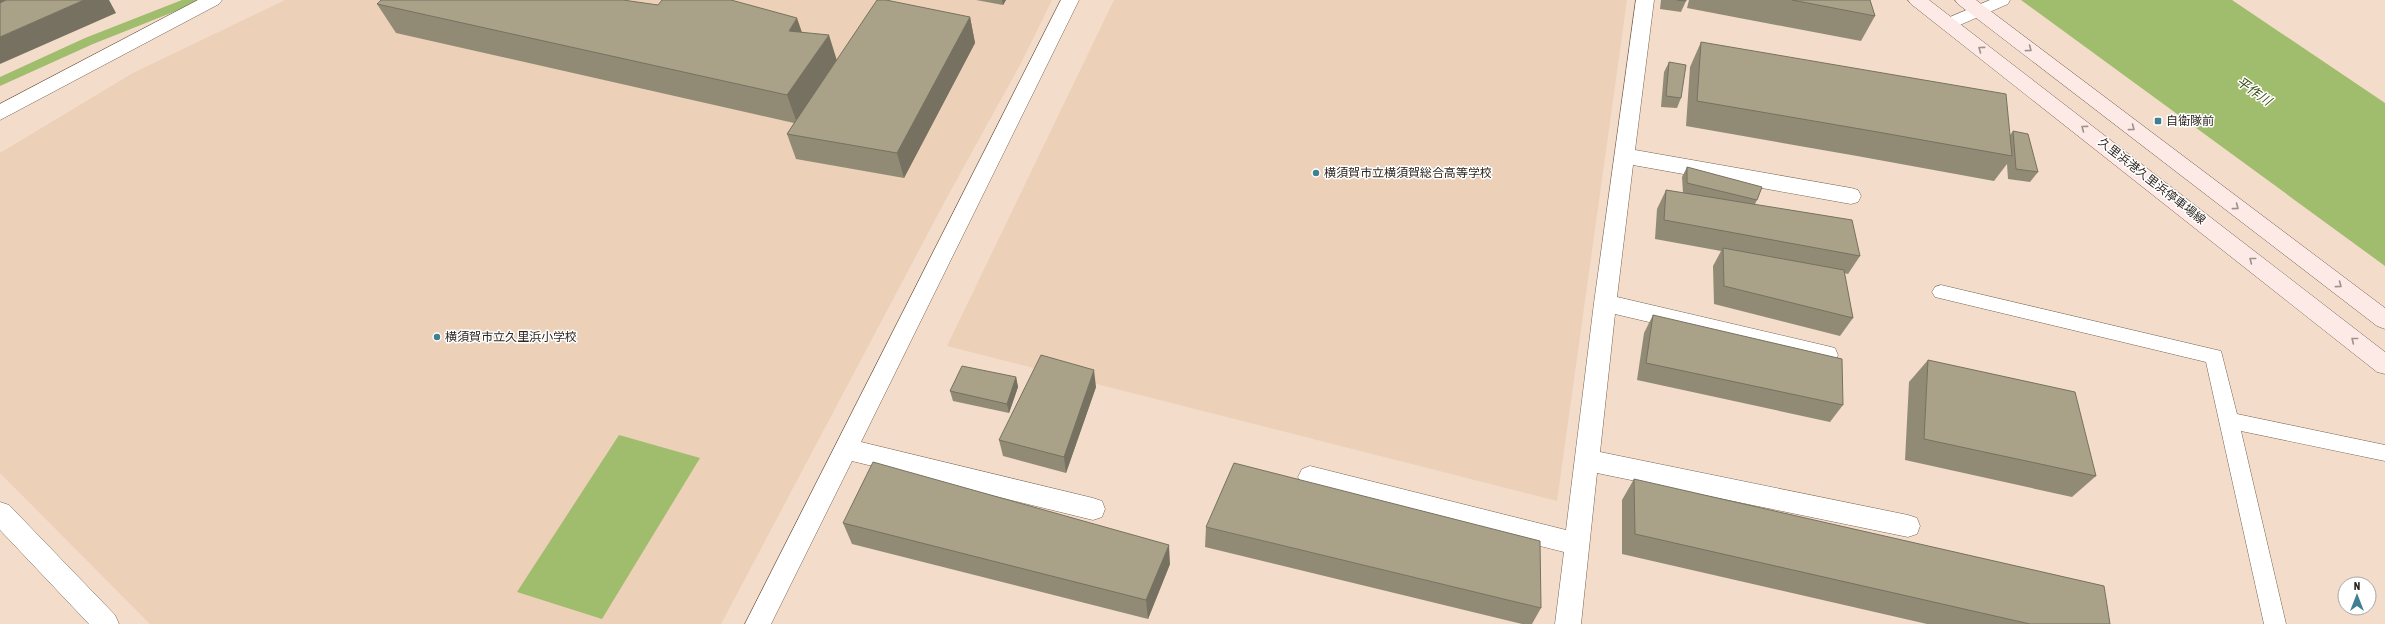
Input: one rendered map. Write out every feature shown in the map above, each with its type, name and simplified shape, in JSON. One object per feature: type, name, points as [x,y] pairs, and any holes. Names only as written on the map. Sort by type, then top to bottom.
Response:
[{"type":"main road","name":"久里浜港久里浜停車場線","points":[[1917,0],[2385,364]]},
{"type":"main road","points":[[1972,5],[2385,320]]},
{"type":"street","points":[[758,624],[1070,0]]},
{"type":"street","points":[[1568,624],[1605,303],[1645,0]]},
{"type":"street","points":[[0,113],[200,2]]},
{"type":"street","points":[[1624,156],[1851,196]]},
{"type":"street","points":[[1605,303],[1827,355]]},
{"type":"street","points":[[846,449],[1093,509]]},
{"type":"street","points":[[1587,460],[1908,526]]},
{"type":"street","points":[[1310,476],[1577,544]]},
{"type":"street","points":[[0,513],[106,624]]},
{"type":"lane","points":[[1948,24],[1972,5],[2002,0]]},
{"type":"lane","points":[[1942,292],[2214,356],[2228,420],[2279,623]]},
{"type":"lane","points":[[2228,420],[2385,453]]},
{"type":"shaded area","name":"横須賀市立久里浜小学校","points":[[285,0],[1052,0],[1021,63],[945,201],[721,624],[150,624],[0,473],[0,153],[133,73]]},
{"type":"shaded area","name":"横須賀市立横須賀総合高等学校","points":[[1114,0],[1627,0],[1557,501],[947,346]]},
{"type":"water","name":"平作川","points":[[2021,0],[2232,0],[2385,103],[2385,266]]},
{"type":"water","points":[[619,435],[700,458],[602,619],[517,592]]},
{"type":"building","points":[[6,0],[84,0],[0,37],[0,3]]},
{"type":"building","points":[[381,0],[623,0],[658,5],[662,0],[731,0],[797,18],[789,31],[829,35],[787,95],[377,4]]},
{"type":"building","points":[[877,0],[886,0],[970,17],[897,153],[787,134]]},
{"type":"building","points":[[1792,0],[1870,0],[1875,16]]},
{"type":"building","points":[[1701,42],[2006,94],[2012,156],[1697,101]]},
{"type":"building","points":[[1669,62],[1686,65],[1681,98],[1666,96]]},
{"type":"building","points":[[2013,131],[2028,134],[2038,172],[2016,169]]},
{"type":"building","points":[[1687,167],[1762,187],[1757,200],[1687,183]]},
{"type":"building","points":[[1666,190],[1852,220],[1860,256],[1664,220]]},
{"type":"building","points":[[1723,248],[1844,270],[1853,318],[1724,286]]},
{"type":"building","points":[[1653,315],[1842,359],[1843,405],[1646,363]]},
{"type":"building","points":[[1041,355],[1094,370],[1064,457],[999,440]]},
{"type":"building","points":[[1928,360],[2075,392],[2096,476],[1924,439]]},
{"type":"building","points":[[962,366],[1016,377],[1007,404],[950,391]]},
{"type":"building","points":[[873,462],[1169,545],[1146,600],[843,523]]},
{"type":"building","points":[[1234,463],[1540,541],[1541,608],[1206,527]]},
{"type":"building","points":[[1634,479],[2104,586],[2110,624],[2030,624],[1635,534]]},
{"type":"waterway","points":[[0,82],[89,41],[192,0]]},
{"type":"place","name":"自衛隊前","points":[[2158,121]]},
{"type":"place","name":"横須賀市立横須賀総合高等学校","points":[[1316,173]]},
{"type":"place","name":"横須賀市立久里浜小学校","points":[[437,337]]}]
